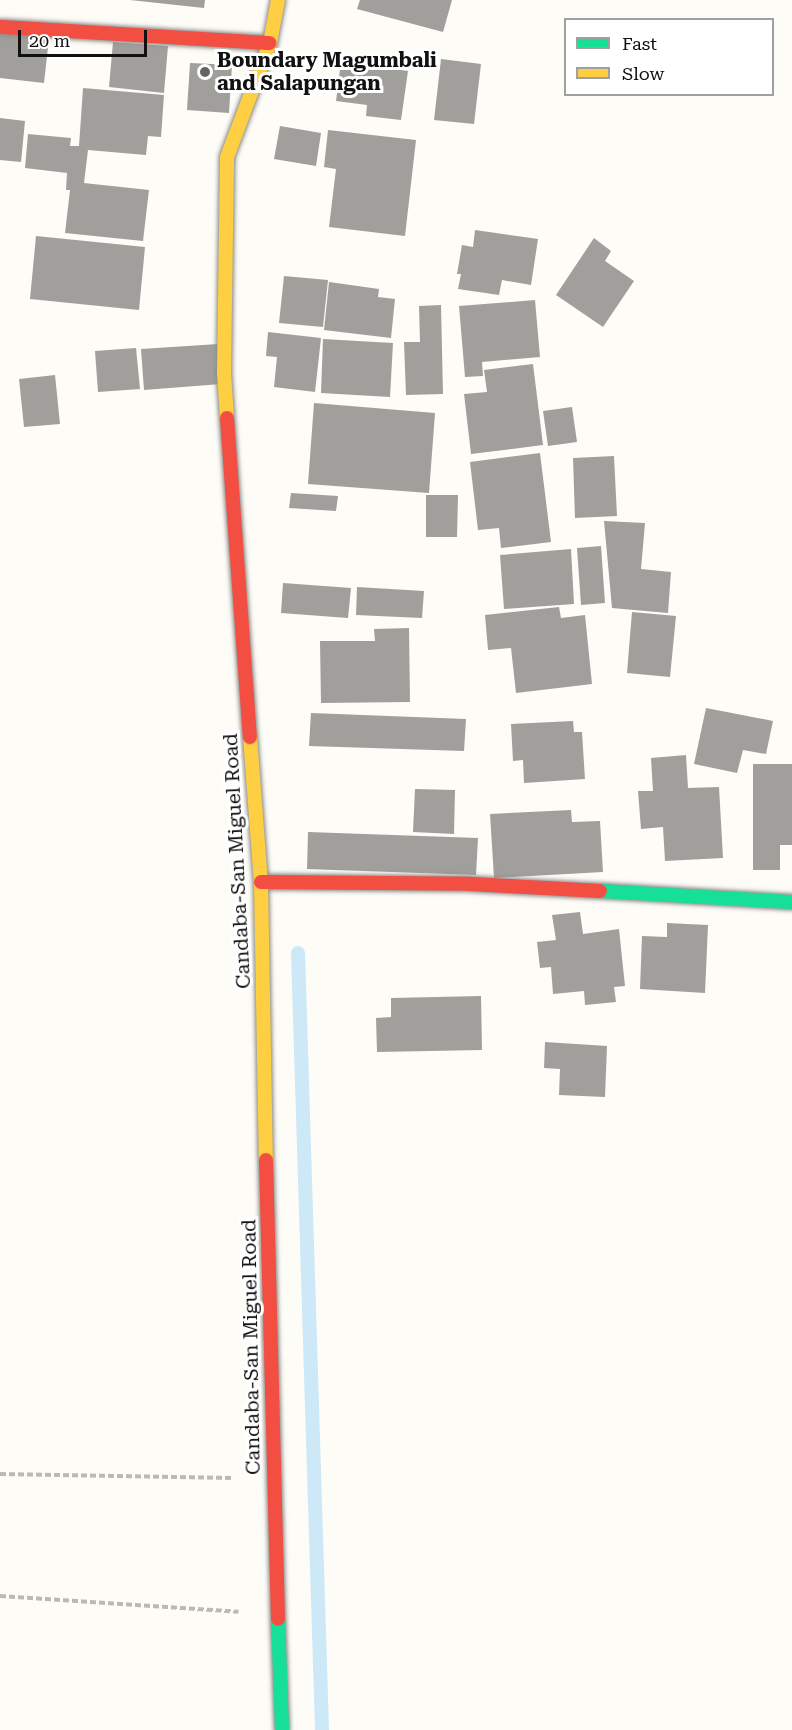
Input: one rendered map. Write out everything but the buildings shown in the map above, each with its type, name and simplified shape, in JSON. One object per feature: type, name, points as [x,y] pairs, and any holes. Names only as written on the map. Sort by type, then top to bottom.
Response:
[{"type":"main road","name":"Candaba-San Miguel Road","points":[[279,0],[270,43],[227,156],[224,373],[261,882],[282,1730]]},
{"type":"main road","points":[[0,27],[270,43]]},
{"type":"main road","points":[[261,882],[471,884],[792,902]]},
{"type":"path","points":[[0,1474],[274,1478]]},
{"type":"path","points":[[0,1596],[278,1615]]},
{"type":"waterway","points":[[298,953],[322,1730]]},
{"type":"traffic: fast","points":[[600,891],[792,902]]},
{"type":"traffic: fast","points":[[278,1619],[282,1730]]},
{"type":"traffic: slow","points":[[227,418],[224,373],[227,157],[270,43],[278,0]]},
{"type":"traffic: slow","points":[[250,737],[261,882],[266,1160]]},
{"type":"traffic: jam","points":[[0,27],[270,43]]},
{"type":"traffic: jam","points":[[227,418],[250,737]]},
{"type":"traffic: jam","points":[[261,882],[471,884],[600,891]]},
{"type":"traffic: jam","points":[[266,1160],[278,1619]]},
{"type":"place","name":"Boundary Magumbali and Salapungan","points":[[205,72]]}]
